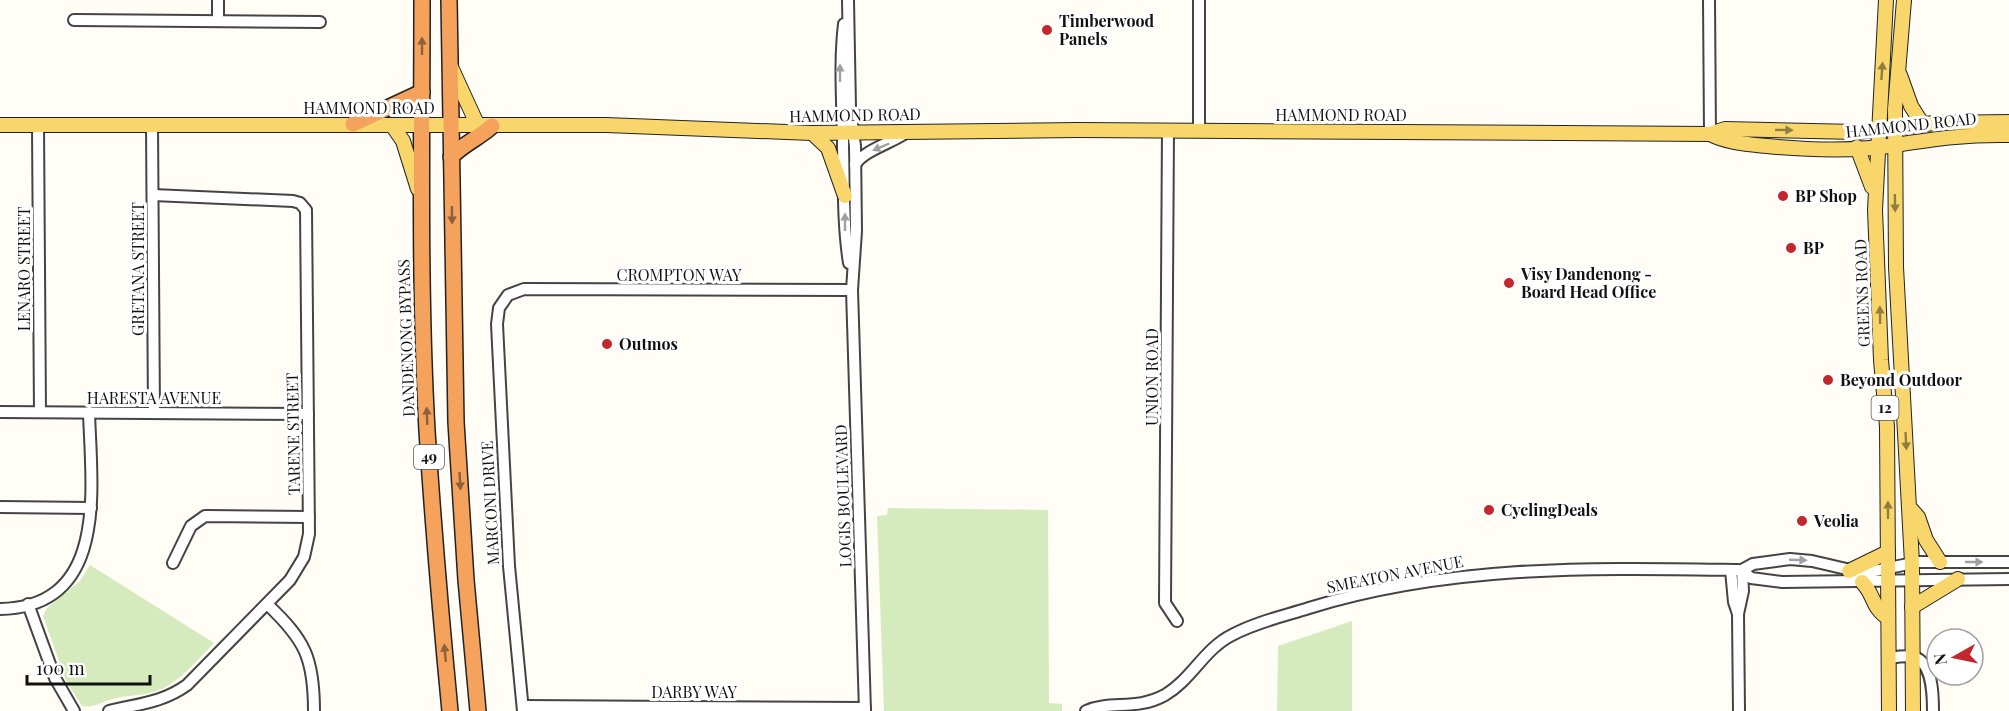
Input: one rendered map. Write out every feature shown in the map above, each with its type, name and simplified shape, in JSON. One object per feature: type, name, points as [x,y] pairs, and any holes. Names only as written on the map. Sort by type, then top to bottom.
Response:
[{"type":"highway","name":"DANDENONG BYPASS","points":[[422,0],[422,203],[427,431],[450,711]]},
{"type":"highway","name":"49","points":[[449,0],[456,422],[465,580],[478,711]]},
{"type":"highway","points":[[353,124],[422,92]]},
{"type":"highway","points":[[451,157],[459,148],[481,136],[485,126]]},
{"type":"main road","name":"GREENS ROAD","points":[[1886,0],[1875,195],[1881,360],[1887,427],[1889,711]]},
{"type":"main road","name":"GREENS ROAD","points":[[1904,0],[1895,129],[1897,304],[1912,563],[1913,711]]},
{"type":"main road","points":[[449,64],[485,126]]},
{"type":"main road","points":[[1899,71],[1911,106],[1923,125]]},
{"type":"main road","name":"HAMMOND ROAD","points":[[0,125],[606,125],[812,133],[909,130],[1199,130],[1710,134],[1725,129],[1878,130],[1923,125],[2009,122]]},
{"type":"main road","points":[[392,125],[408,153],[422,203]]},
{"type":"main road","points":[[812,133],[828,148],[845,196]]},
{"type":"main road","name":"HAMMOND ROAD","points":[[1710,134],[1723,141],[1779,147],[1877,147],[1954,135],[2009,135]]},
{"type":"main road","points":[[1857,147],[1875,195]]},
{"type":"main road","points":[[1909,508],[1918,517],[1926,540],[1940,562]]},
{"type":"main road","points":[[1849,571],[1888,552]]},
{"type":"main road","points":[[1912,607],[1958,579]]},
{"type":"main road","points":[[1862,582],[1867,586],[1876,610],[1888,618]]},
{"type":"street","points":[[218,0],[218,21]]},
{"type":"street","points":[[847,0],[848,131]]},
{"type":"street","points":[[1199,0],[1199,130]]},
{"type":"street","points":[[1709,0],[1710,134]]},
{"type":"street","points":[[74,20],[320,22]]},
{"type":"street","name":"LENARO STREET","points":[[38,126],[40,412]]},
{"type":"street","name":"GRETANA STREET","points":[[152,126],[154,412]]},
{"type":"street","points":[[855,165],[864,155],[894,141],[909,130]]},
{"type":"street","name":"UNION ROAD","points":[[1168,130],[1165,603],[1177,621]]},
{"type":"street","name":"LOGIS BOULEVARD","points":[[848,131],[855,165],[856,231],[852,285]]},
{"type":"street","name":"LOGIS BOULEVARD","points":[[848,131],[845,233],[852,285],[865,709]]},
{"type":"street","name":"TARENE STREET","points":[[109,711],[158,706],[187,685],[290,580],[304,557],[309,534],[307,214],[303,206],[287,200],[153,195]]},
{"type":"street","name":"CROMPTON WAY","points":[[508,295],[524,289],[852,285]]},
{"type":"street","name":"MARCONI DRIVE","points":[[508,295],[499,308],[498,366],[509,566],[523,708]]},
{"type":"street","name":"HARESTA AVENUE","points":[[0,412],[308,414]]},
{"type":"street","points":[[0,609],[28,604],[55,590],[72,573],[86,548],[91,508],[89,412]]},
{"type":"street","points":[[0,507],[91,508]]},
{"type":"street","points":[[173,563],[191,526],[205,516],[309,516]]},
{"type":"street","name":"SMEATON AVENUE","points":[[1086,711],[1093,708],[1135,706],[1164,695],[1187,678],[1214,646],[1232,635],[1332,600],[1384,588],[1464,575],[1545,569],[1737,570],[1753,564],[1790,559],[1812,561],[1849,571],[1874,571],[1888,575]]},
{"type":"street","points":[[1888,575],[1912,563],[2009,562]]},
{"type":"street","points":[[1737,570],[1743,591],[1738,614],[1739,711]]},
{"type":"street","name":"SMEATON AVENUE","points":[[1737,570],[1751,578],[1782,582],[1862,582],[1888,575]]},
{"type":"street","points":[[1888,575],[1912,580],[2009,579]]},
{"type":"street","points":[[28,604],[59,688],[74,711]]},
{"type":"street","points":[[267,604],[293,629],[306,649],[313,671],[314,711]]},
{"type":"street","points":[[1889,658],[1913,657],[1920,661],[1931,682],[1933,711]]},
{"type":"street","name":"DARBY WAY","points":[[523,708],[865,709]]},
{"type":"green space","points":[[888,508],[1048,510],[1049,703],[1062,704],[1062,711],[884,711],[877,516],[887,515]]},
{"type":"green space","points":[[90,565],[214,643],[187,671],[163,688],[154,692],[82,706],[66,681],[43,616],[47,608],[80,581]]},
{"type":"green space","points":[[1352,621],[1352,711],[1277,711],[1278,646]]},
{"type":"place","name":"Timberwood Panels","points":[[1047,30]]},
{"type":"place","name":"BP Shop","points":[[1783,196]]},
{"type":"place","name":"BP","points":[[1791,248]]},
{"type":"place","name":"Visy Dandenong - Board Head Office","points":[[1509,283]]},
{"type":"place","name":"Outmos","points":[[607,344]]},
{"type":"place","name":"Beyond Outdoor","points":[[1828,380]]},
{"type":"place","name":"CyclingDeals","points":[[1489,510]]},
{"type":"place","name":"Veolia","points":[[1802,521]]}]
